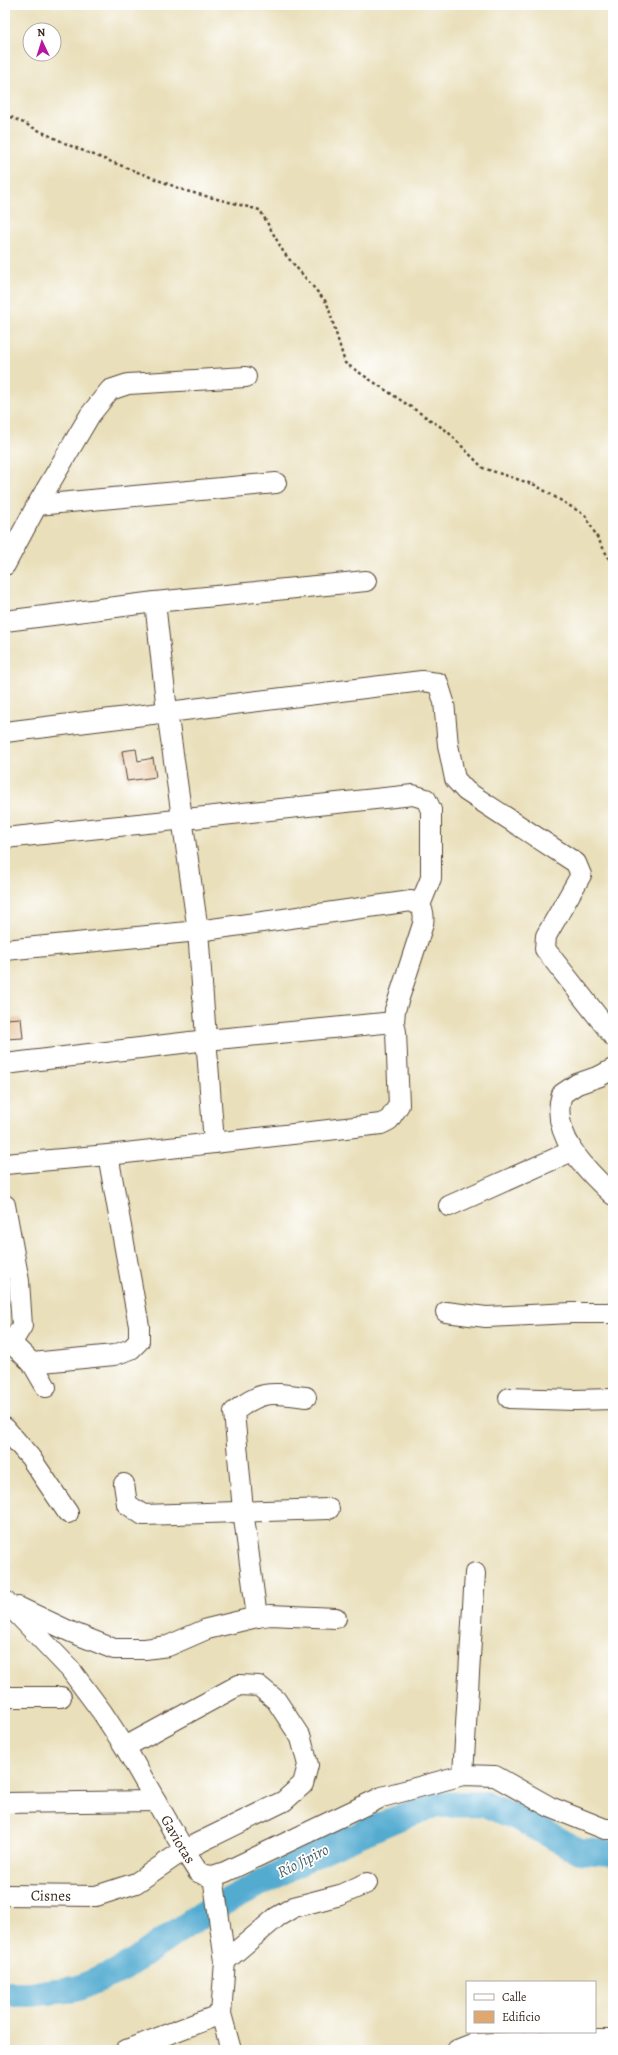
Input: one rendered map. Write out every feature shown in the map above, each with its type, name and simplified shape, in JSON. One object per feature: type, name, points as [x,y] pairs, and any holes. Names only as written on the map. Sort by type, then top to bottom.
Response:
[{"type":"street","points":[[5,564],[36,505],[90,415],[110,390],[128,384],[246,377]]},
{"type":"street","points":[[36,505],[276,482]]},
{"type":"street","points":[[5,621],[154,602],[366,581]]},
{"type":"street","points":[[154,602],[167,711],[198,931],[214,1143]]},
{"type":"street","points":[[5,732],[422,681],[438,683],[444,702],[448,746],[454,779],[466,791],[576,863],[582,876],[546,936],[545,949],[613,1036]]},
{"type":"street","points":[[5,838],[413,794],[426,799],[431,810],[430,878],[420,905]]},
{"type":"street","points":[[5,950],[198,931],[411,901],[420,905],[425,914],[424,924],[395,1010],[394,1022],[396,1032],[399,1106],[389,1120],[381,1124],[108,1155],[5,1164]]},
{"type":"street","points":[[5,1064],[207,1040],[394,1022]]},
{"type":"street","points":[[613,1069],[600,1076],[576,1084],[562,1094],[559,1111],[562,1126],[572,1151],[592,1176],[613,1195]]},
{"type":"street","points":[[449,1206],[572,1151]]},
{"type":"street","points":[[32,1363],[114,1355],[131,1350],[139,1341],[139,1326],[108,1155]]},
{"type":"street","points":[[5,1205],[19,1281],[22,1326],[18,1335],[7,1341],[32,1363],[46,1387]]},
{"type":"street","points":[[446,1312],[486,1317],[572,1313],[613,1313]]},
{"type":"street","points":[[257,1617],[243,1510],[234,1412],[249,1400],[269,1393],[306,1397]]},
{"type":"street","points":[[509,1398],[575,1400],[613,1399]]},
{"type":"street","points":[[5,1428],[30,1458],[68,1513]]},
{"type":"street","points":[[124,1484],[127,1504],[142,1515],[243,1510],[329,1509]]},
{"type":"street","points":[[463,1775],[475,1573]]},
{"type":"street","points":[[7,1602],[71,1632],[114,1649],[145,1649],[168,1646],[207,1629],[257,1617],[336,1618]]},
{"type":"street","name":"Gaviotas","points":[[7,1602],[70,1669],[102,1712],[125,1747],[198,1872],[214,1881]]},
{"type":"street","name":"Cisnes","points":[[5,1895],[96,1896],[136,1883],[184,1850],[284,1801],[303,1784],[308,1765],[301,1738],[276,1700],[259,1686],[239,1685],[125,1747]]},
{"type":"street","points":[[5,1697],[61,1697]]},
{"type":"street","points":[[231,2050],[221,2014],[225,1961],[214,1881],[226,1872],[382,1796],[463,1775],[494,1776],[550,1807],[605,1829],[613,1829]]},
{"type":"street","points":[[5,1803],[156,1801]]},
{"type":"street","points":[[225,1961],[277,1917],[294,1907],[340,1895],[367,1883]]},
{"type":"street","points":[[126,2050],[221,2014]]},
{"type":"street","points":[[456,2050],[472,2044],[554,2040],[613,2040]]},
{"type":"path","points":[[5,114],[71,146],[186,191],[260,210],[284,253],[327,303],[346,363],[446,430],[483,468],[535,485],[584,515],[613,566]]},
{"type":"building","points":[[136,749],[138,761],[153,758],[156,777],[127,781],[122,751]]},
{"type":"building","points":[[21,1018],[23,1038],[5,1039],[5,1019]]},
{"type":"waterway","name":"Río Jipiro","points":[[5,1994],[29,1994],[76,1989],[121,1970],[204,1913],[324,1850],[398,1818],[437,1805],[484,1804],[520,1819],[579,1851],[613,1853]]}]
